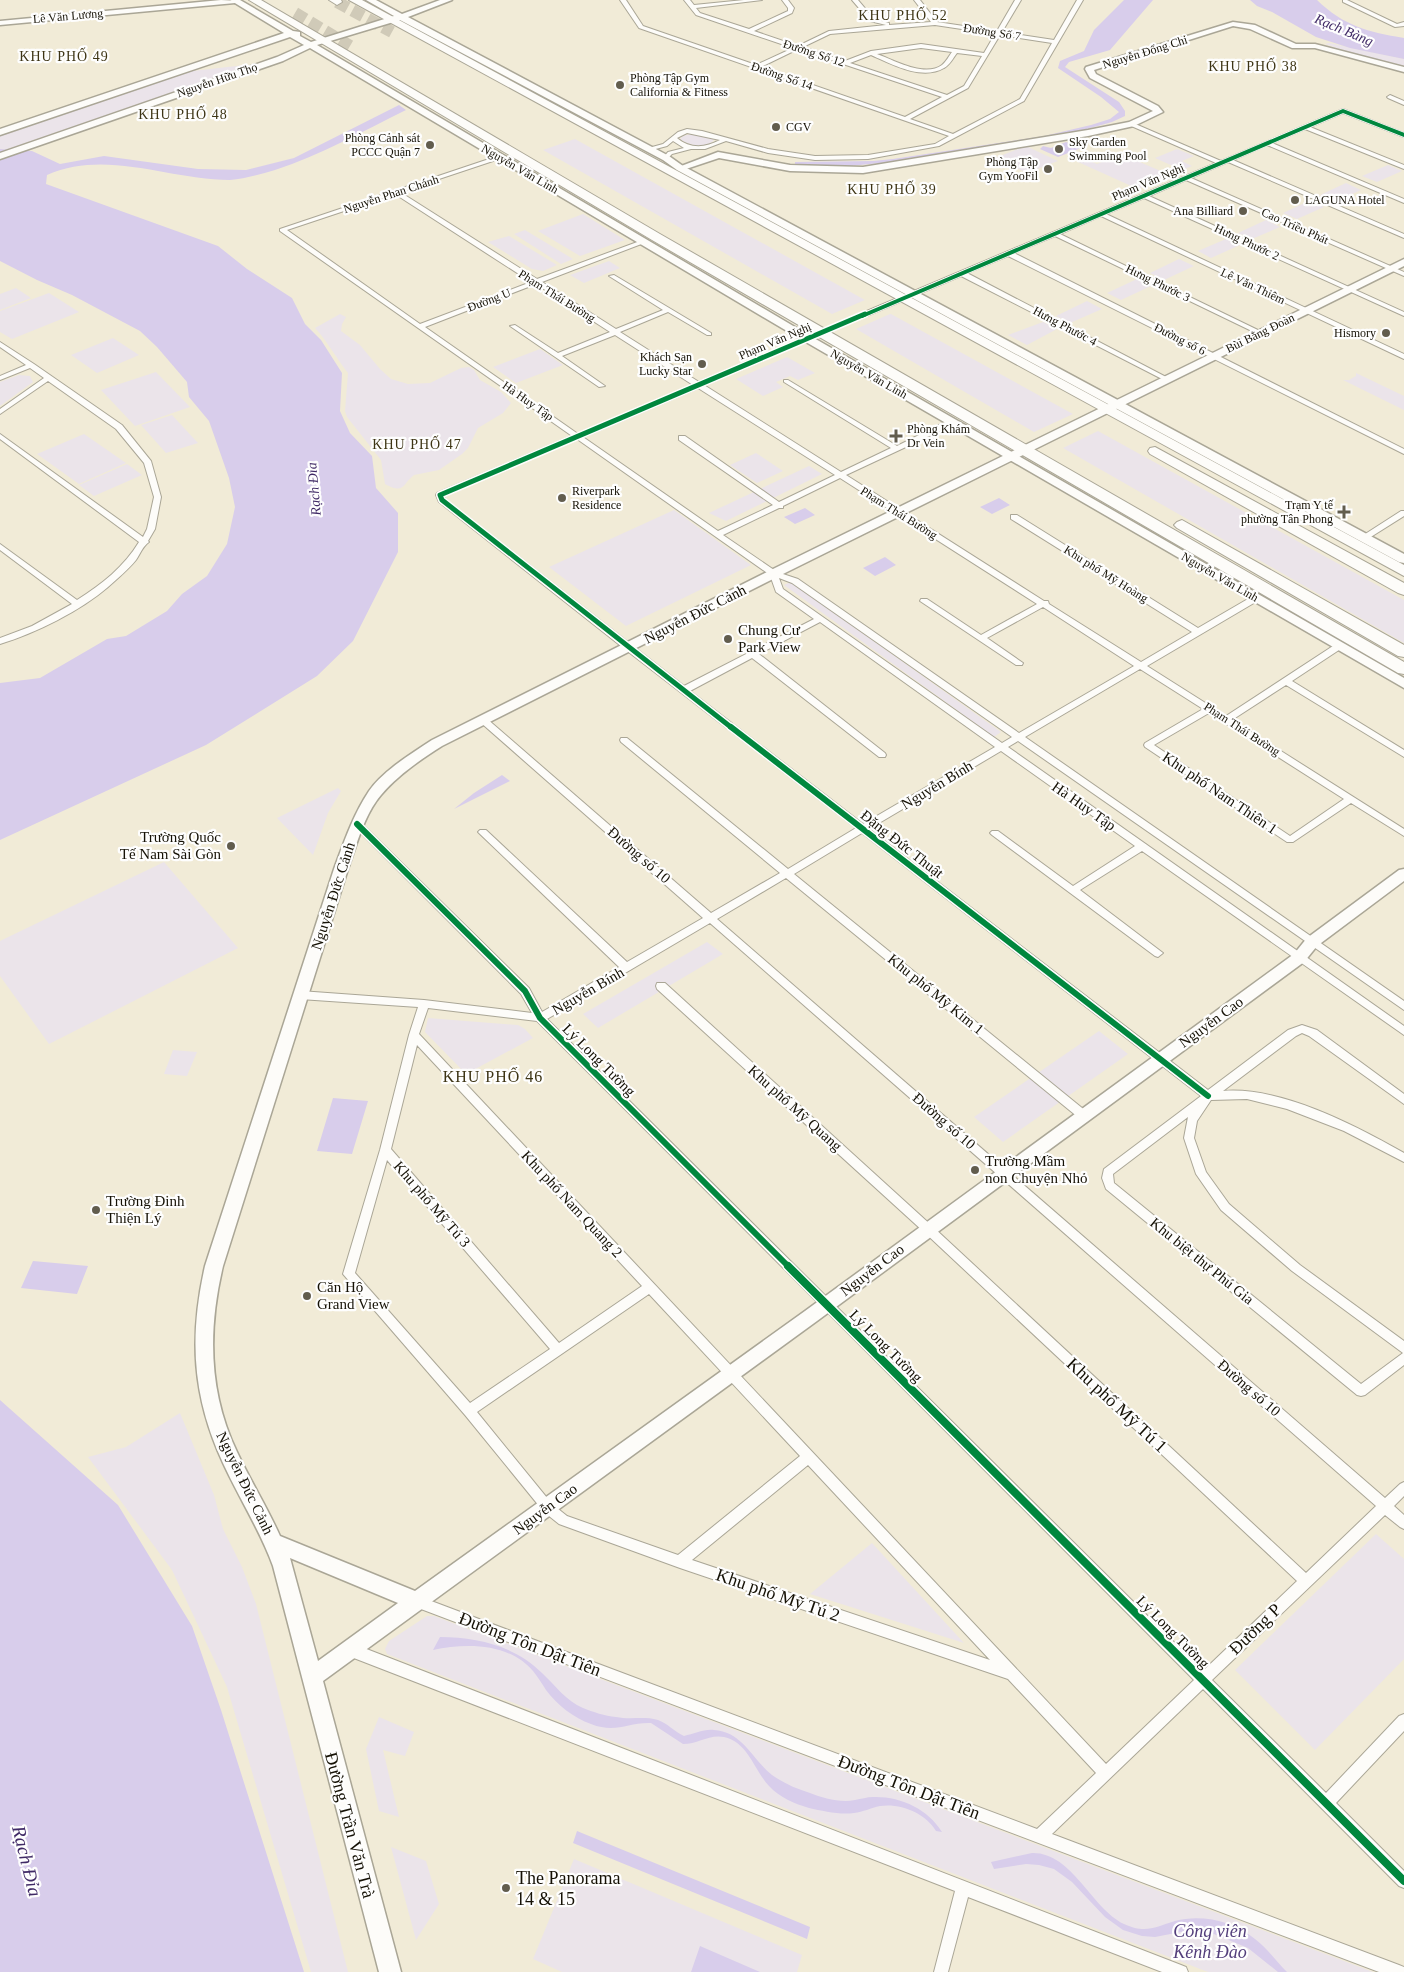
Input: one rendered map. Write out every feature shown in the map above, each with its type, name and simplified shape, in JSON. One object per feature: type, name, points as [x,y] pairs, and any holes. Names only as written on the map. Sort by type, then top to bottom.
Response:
[{"type":"highway","name":"Nguyễn Văn Linh","points":[[254,0],[315,40],[656,237],[828,326],[1025,450],[1404,669]]},
{"type":"highway","points":[[272,0],[295,13]]},
{"type":"highway","points":[[354,0],[595,126],[1230,471],[1358,541],[1404,571]]},
{"type":"highway","points":[[391,19],[575,132],[1093,416],[1404,590]]},
{"type":"highway","name":"Nguyễn Văn Linh","points":[[350,46],[774,290]]},
{"type":"highway","name":"Nguyễn Văn Linh","points":[[1025,450],[1404,652]]},
{"type":"main road","name":"Nguyễn Văn Linh","points":[[234,0],[290,34],[315,40],[333,57],[642,242],[952,422],[1025,450],[1256,598],[1404,684]]},
{"type":"main road","points":[[370,0],[391,19]]},
{"type":"main road","name":"Nguyễn Hữu Thọ","points":[[0,156],[280,59],[315,40],[391,19],[434,0]]},
{"type":"main road","name":"Nguyễn Hữu Thọ","points":[[184,69],[257,61],[315,40],[391,19],[448,0]]},
{"type":"main road","name":"Nguyễn Hữu Thọ","points":[[0,132],[290,34]]},
{"type":"main road","points":[[280,59],[333,57]]},
{"type":"main road","points":[[595,126],[666,158],[676,170]]},
{"type":"main road","points":[[642,242],[656,237]]},
{"type":"main road","points":[[1358,541],[1404,560]]},
{"type":"street","name":"Lê Văn Lương","points":[[0,23],[234,0]]},
{"type":"street","name":"Đường Số 14","points":[[623,0],[641,27],[953,136]]},
{"type":"street","name":"Đường Số 12","points":[[687,0],[698,14],[947,97]]},
{"type":"street","points":[[691,6],[759,0]]},
{"type":"street","points":[[749,31],[790,12],[791,8],[785,0]]},
{"type":"street","points":[[855,0],[872,20],[895,26]]},
{"type":"street","points":[[917,0],[935,23]]},
{"type":"street","points":[[906,119],[966,87],[1018,0]]},
{"type":"street","points":[[648,149],[664,145],[674,140],[680,133],[687,131],[794,156],[868,157],[937,145],[1022,100],[1080,0]]},
{"type":"street","points":[[1348,0],[1397,26],[1404,24]]},
{"type":"street","points":[[858,30],[872,20]]},
{"type":"street","name":"Đường Số 7","points":[[756,67],[828,33],[895,26],[935,23],[1055,42]]},
{"type":"street","name":"Nguyễn Đổng Chi","points":[[676,170],[718,155],[790,168],[863,170],[1045,141],[1131,124],[1159,112],[1155,108],[1093,76],[1089,69],[1233,24],[1252,27],[1295,46],[1315,46],[1404,70]]},
{"type":"street","points":[[845,63],[871,53],[921,46],[985,55]]},
{"type":"street","points":[[871,53],[924,71],[936,70],[944,66],[956,50]]},
{"type":"street","points":[[1390,97],[1404,103]]},
{"type":"street","name":"Phạm Văn Nghị","points":[[629,648],[442,500],[440,495],[809,339],[828,326],[890,304],[963,274],[1343,111],[1404,135]]},
{"type":"street","points":[[1131,124],[1404,236]]},
{"type":"street","points":[[1305,127],[1404,167]]},
{"type":"street","points":[[674,140],[681,144],[700,148],[724,140]]},
{"type":"street","points":[[1267,143],[1404,201]]},
{"type":"street","points":[[666,158],[667,155],[676,150],[692,147]]},
{"type":"street","name":"Nguyễn Phan Chánh","points":[[282,230],[500,157]]},
{"type":"street","name":"Cao Triều Phát","points":[[1187,178],[1404,274]]},
{"type":"street","name":"Phạm Thái Bường","points":[[395,192],[1404,833]]},
{"type":"street","name":"Hưng Phước 2","points":[[1145,196],[1404,314]]},
{"type":"street","name":"Lê Văn Thiêm","points":[[1102,214],[1404,357]]},
{"type":"street","name":"Hà Huy Tập","points":[[282,230],[774,574],[794,582],[1404,1006]]},
{"type":"street","name":"Hưng Phước 3","points":[[1056,234],[1260,333]]},
{"type":"street","name":"Đường U","points":[[420,326],[642,242]]},
{"type":"street","name":"Đường số 6","points":[[1010,254],[1404,452]]},
{"type":"street","name":"Bùi Bằng Đoàn","points":[[1093,416],[1404,262]]},
{"type":"street","name":"Hưng Phước 4","points":[[963,274],[1166,379]]},
{"type":"street","points":[[612,276],[709,334]]},
{"type":"street","points":[[557,356],[668,310]]},
{"type":"street","points":[[513,326],[601,386]]},
{"type":"street","points":[[0,344],[32,365],[132,439],[142,452],[156,484],[157,502],[155,520],[145,542],[134,559],[118,574],[77,604],[39,626],[0,642]]},
{"type":"street","points":[[0,378],[32,365]]},
{"type":"street","points":[[0,412],[48,378]]},
{"type":"street","points":[[786,381],[897,449]]},
{"type":"street","name":"Nguyễn Đức Cảnh","points":[[311,1678],[292,1598],[275,1543],[231,1460],[216,1425],[203,1357],[204,1313],[214,1266],[300,995],[357,824],[375,793],[425,750],[1093,416]]},
{"type":"street","points":[[718,534],[780,506],[952,422]]},
{"type":"street","points":[[0,436],[145,542]]},
{"type":"street","points":[[682,438],[780,506]]},
{"type":"street","points":[[1358,541],[1404,513]]},
{"type":"street","name":"Khu phố Mỹ Hoàng","points":[[1014,517],[1198,632]]},
{"type":"street","points":[[0,546],[4,554],[77,604]]},
{"type":"street","name":"Hà Huy Tập","points":[[774,574],[779,590],[820,620],[1404,1032]]},
{"type":"street","name":"Nguyễn Bính","points":[[540,1018],[712,919],[1256,598]]},
{"type":"street","points":[[924,601],[1019,663]]},
{"type":"street","points":[[982,638],[1045,604]]},
{"type":"street","points":[[684,690],[820,620]]},
{"type":"street","points":[[1227,720],[1339,646]]},
{"type":"street","name":"Đặng Đức Thuật","points":[[629,648],[1159,1060]]},
{"type":"street","points":[[753,654],[882,755]]},
{"type":"street","points":[[1286,681],[1404,754]]},
{"type":"street","name":"Khu phố Nam Thiên 1","points":[[1210,709],[1148,745],[1290,840],[1352,800]]},
{"type":"street","name":"Đường số 10","points":[[483,720],[1404,1523]]},
{"type":"street","name":"Khu phố Mỹ Kim 1","points":[[624,740],[1083,1115]]},
{"type":"street","name":"Lý Long Tường","points":[[357,824],[525,991],[540,1018],[1404,1881]]},
{"type":"street","points":[[483,832],[627,968]]},
{"type":"street","points":[[994,833],[1158,953]]},
{"type":"street","points":[[1073,890],[1141,847]]},
{"type":"street","name":"Nguyễn Cao","points":[[311,1678],[548,1508],[1299,958],[1312,942],[1404,874]]},
{"type":"street","name":"Khu phố Mỹ Quang","points":[[661,986],[928,1229]]},
{"type":"street","points":[[300,995],[424,1004],[540,1018]]},
{"type":"street","name":"Khu phố Mỹ Tú 3","points":[[424,1004],[414,1035],[385,1150],[558,1350]]},
{"type":"street","name":"Khu biệt thự Phú Gia","points":[[1404,1100],[1313,1033],[1302,1029],[1292,1033],[1108,1172],[1107,1178],[1110,1186],[1361,1391],[1404,1358]]},
{"type":"street","name":"Khu phố Nam Quang 2","points":[[414,1035],[731,1374]]},
{"type":"street","points":[[1159,1060],[1208,1096],[1245,1094],[1314,1113],[1370,1138],[1404,1158]]},
{"type":"street","name":"Khu biệt thự Phú Gia","points":[[1208,1096],[1192,1120],[1189,1138],[1201,1174],[1225,1207],[1296,1268],[1404,1348]]},
{"type":"street","points":[[385,1150],[349,1274],[469,1411],[548,1508]]},
{"type":"street","name":"Khu phố Mỹ Tú 1","points":[[928,1229],[1306,1582]]},
{"type":"street","points":[[469,1411],[650,1287]]},
{"type":"street","name":"Khu phố Mỹ Tú 2","points":[[731,1374],[1106,1773]]},
{"type":"street","points":[[680,1562],[809,1457]]},
{"type":"street","points":[[1384,1506],[1404,1488]]},
{"type":"street","name":"Đường P","points":[[1040,1836],[1384,1506]]},
{"type":"street","name":"Khu phố Mỹ Tú 2","points":[[548,1508],[563,1520],[680,1562],[1013,1674]]},
{"type":"street","name":"Nguyễn Đức Cảnh","points":[[275,1543],[418,1602]]},
{"type":"street","name":"Đường Tôn Dật Tiên","points":[[418,1602],[1399,1972]]},
{"type":"street","points":[[351,1650],[1181,1972]]},
{"type":"street","name":"Đường Trần Văn Trà","points":[[311,1678],[390,1972]]},
{"type":"street","points":[[1326,1803],[1404,1721]]},
{"type":"street","points":[[941,1972],[963,1888]]},
{"type":"green space","points":[[1329,43],[1404,59],[1404,66],[1348,52],[1325,44]]},
{"type":"green space","points":[[247,65],[247,67],[8,149],[0,149],[0,135],[184,72]]},
{"type":"green space","points":[[691,134],[711,137],[714,140],[707,145],[697,146],[680,139]]},
{"type":"green space","points":[[575,139],[865,300],[832,314],[543,150]]},
{"type":"green space","points":[[1026,146],[1058,161],[1027,173],[995,158]]},
{"type":"green space","points":[[1177,149],[1194,156],[1182,161],[1192,166],[1182,170],[1155,158]]},
{"type":"green space","points":[[1121,154],[1170,175],[1138,189],[1078,162],[1085,159],[1097,164]]},
{"type":"green space","points":[[1388,165],[1402,171],[1377,182],[1362,176]]},
{"type":"green space","points":[[1346,183],[1361,190],[1335,202],[1320,195]]},
{"type":"green space","points":[[1309,201],[1324,207],[1297,219],[1283,213]]},
{"type":"green space","points":[[583,214],[625,240],[580,256],[538,231]]},
{"type":"green space","points":[[1266,220],[1280,227],[1252,239],[1238,233]]},
{"type":"green space","points":[[525,230],[573,259],[561,264],[514,234]]},
{"type":"green space","points":[[509,236],[557,265],[543,271],[532,269],[488,242]]},
{"type":"green space","points":[[1226,239],[1240,245],[1211,258],[1198,251]]},
{"type":"green space","points":[[1179,259],[1194,266],[1164,280],[1150,273]]},
{"type":"green space","points":[[609,261],[620,268],[584,283],[570,275]]},
{"type":"green space","points":[[1137,279],[1151,286],[1121,300],[1107,293]]},
{"type":"green space","points":[[16,288],[31,298],[0,310],[0,294]]},
{"type":"green space","points":[[49,293],[79,312],[12,339],[0,332],[0,311]]},
{"type":"green space","points":[[1087,301],[1102,309],[1070,323],[1056,316]]},
{"type":"green space","points":[[340,314],[346,317],[341,331],[360,345],[391,379],[408,384],[430,383],[461,368],[469,367],[474,370],[480,380],[501,392],[511,403],[503,413],[478,428],[468,448],[439,470],[414,475],[400,488],[385,484],[381,460],[347,417],[345,411],[348,373],[315,328]]},
{"type":"green space","points":[[890,314],[1073,414],[1034,432],[856,329]]},
{"type":"green space","points":[[1043,322],[1057,329],[1027,345],[1008,335]]},
{"type":"green space","points":[[113,338],[139,355],[97,373],[71,355]]},
{"type":"green space","points":[[540,349],[563,365],[516,383],[493,367]]},
{"type":"green space","points":[[787,357],[815,373],[798,380],[790,376],[776,382],[783,387],[763,396],[736,379]]},
{"type":"green space","points":[[156,372],[190,407],[135,426],[101,390]]},
{"type":"green space","points":[[1356,373],[1404,396],[1404,410],[1343,380],[1349,380],[1356,376]]},
{"type":"green space","points":[[19,375],[30,376],[33,382],[0,406],[0,382]]},
{"type":"green space","points":[[172,415],[198,443],[166,453],[141,425]]},
{"type":"green space","points":[[1098,431],[1404,600],[1404,643],[1063,448]]},
{"type":"green space","points":[[84,434],[126,463],[79,484],[37,454]]},
{"type":"green space","points":[[756,453],[783,471],[757,483],[730,465]]},
{"type":"green space","points":[[127,464],[142,475],[94,496],[79,485]]},
{"type":"green space","points":[[809,466],[822,474],[726,521],[709,513]]},
{"type":"green space","points":[[674,510],[751,565],[626,626],[549,567]]},
{"type":"green space","points":[[791,582],[1001,732],[994,737],[784,585]]},
{"type":"green space","points":[[338,788],[341,791],[328,813],[313,855],[277,818]]},
{"type":"green space","points":[[164,862],[238,948],[49,1044],[0,976],[0,941]]},
{"type":"green space","points":[[707,942],[723,954],[598,1028],[583,1014]]},
{"type":"green space","points":[[428,1018],[518,1025],[525,1029],[533,1038],[466,1074],[425,1032]]},
{"type":"green space","points":[[1099,1031],[1128,1054],[1003,1142],[974,1117]]},
{"type":"green space","points":[[173,1050],[197,1052],[187,1076],[164,1074]]},
{"type":"green space","points":[[180,1413],[214,1495],[223,1529],[242,1567],[256,1604],[348,1972],[311,1972],[227,1687],[172,1570],[88,1457],[126,1447]]},
{"type":"green space","points":[[1376,1534],[1404,1559],[1404,1659],[1315,1750],[1235,1670]]},
{"type":"green space","points":[[872,1543],[964,1643],[810,1594]]},
{"type":"green space","name":"Công viên Kênh Đào","points":[[427,1616],[434,1616],[1373,1972],[1208,1972],[387,1654],[385,1649],[389,1641]]},
{"type":"green space","points":[[379,1717],[414,1732],[405,1756],[383,1750],[399,1817],[379,1811],[366,1749]]},
{"type":"green space","points":[[391,1847],[426,1861],[439,1904],[416,1940]]},
{"type":"green space","points":[[574,1859],[802,1955],[797,1972],[562,1972],[533,1959]]},
{"type":"water","points":[[1124,0],[1153,0],[1110,50],[1069,62],[1065,67],[1119,102],[1125,111],[1125,116],[1112,122],[1069,134],[900,161],[850,166],[795,164],[795,162],[893,159],[1044,136],[1110,119],[1119,112],[1101,97],[1058,68],[1060,61],[1084,51],[1094,30]]},
{"type":"water","name":"Rạch Bàng","points":[[1250,0],[1317,0],[1337,16],[1357,27],[1404,38],[1404,59],[1350,48],[1316,37],[1272,12],[1257,6]]},
{"type":"water","name":"Rạch Đỉa","points":[[399,105],[406,110],[342,142],[292,164],[247,177],[230,180],[207,179],[115,165],[92,165],[70,168],[47,175],[46,184],[218,246],[247,269],[292,298],[305,324],[321,340],[342,373],[340,411],[350,433],[372,456],[376,488],[398,513],[398,552],[353,641],[317,676],[206,745],[0,840],[0,683],[40,678],[107,639],[126,636],[167,611],[182,594],[207,576],[227,544],[235,507],[229,478],[209,421],[189,397],[187,382],[157,347],[140,331],[72,295],[0,261],[0,149],[32,151],[60,164],[104,156],[198,169],[246,170],[294,158]]},
{"type":"water","name":"Sky Garden Swimming Pool","points":[[1066,142],[1081,148],[1058,157],[1040,149],[1043,146],[1051,148]]},
{"type":"water","points":[[999,498],[1010,505],[992,514],[980,507]]},
{"type":"water","points":[[805,508],[815,515],[795,524],[784,517]]},
{"type":"water","points":[[885,557],[896,565],[875,576],[863,568]]},
{"type":"water","points":[[502,775],[510,781],[454,809],[474,793]]},
{"type":"water","points":[[333,1098],[368,1101],[352,1154],[317,1151]]},
{"type":"water","points":[[33,1261],[88,1266],[77,1294],[21,1288]]},
{"type":"water","name":"Rạch Đỉa","points":[[0,1400],[118,1505],[192,1626],[221,1710],[304,1972],[0,1972]]},
{"type":"water","points":[[440,1637],[481,1641],[508,1650],[531,1664],[571,1701],[583,1708],[608,1716],[658,1720],[684,1736],[706,1730],[724,1732],[740,1741],[765,1769],[790,1786],[820,1797],[838,1800],[849,1801],[868,1797],[883,1797],[903,1802],[929,1817],[942,1832],[936,1831],[919,1814],[896,1806],[880,1806],[857,1812],[843,1813],[809,1808],[793,1802],[782,1797],[769,1786],[745,1750],[732,1740],[724,1737],[713,1737],[683,1744],[651,1723],[615,1728],[591,1724],[572,1715],[561,1706],[550,1696],[533,1671],[512,1655],[487,1647],[473,1646],[433,1650]]},
{"type":"water","points":[[577,1831],[810,1927],[807,1939],[573,1843]]},
{"type":"water","points":[[1032,1853],[1046,1855],[1059,1861],[1081,1882],[1101,1906],[1124,1924],[1138,1929],[1145,1929],[1185,1919],[1196,1918],[1217,1921],[1237,1928],[1255,1939],[1287,1972],[1278,1972],[1248,1948],[1209,1932],[1191,1930],[1155,1937],[1142,1936],[1123,1930],[1105,1917],[1072,1882],[1054,1869],[1026,1864],[994,1869],[991,1862]]},
{"type":"water","points":[[700,1946],[760,1972],[691,1972]]},
{"type":"tunnel","points":[[337,2],[392,32]]},
{"type":"tunnel","points":[[295,13],[350,46]]},
{"type":"cycle path","points":[[1208,1096],[629,648],[442,500],[440,495],[1343,111],[1404,135]]},
{"type":"cycle path","points":[[357,824],[525,991],[540,1018],[1404,1881]]},
{"type":"place","name":"Phòng Tập Gym California & Fitness","points":[[620,85]]},
{"type":"place","name":"CGV","points":[[776,127]]},
{"type":"place","name":"Phòng Cảnh sát PCCC Quận 7","points":[[430,145]]},
{"type":"place","name":"Sky Garden Swimming Pool","points":[[1059,149]]},
{"type":"place","name":"Phòng Tập Gym YooFil","points":[[1048,169]]},
{"type":"place","name":"LAGUNA Hotel","points":[[1295,200]]},
{"type":"place","name":"Ana Billiard","points":[[1243,211]]},
{"type":"place","name":"Hismory","points":[[1386,333]]},
{"type":"place","name":"Khách Sạn Lucky Star","points":[[702,364]]},
{"type":"place","name":"Phòng Khám Dr Vein","points":[[896,436]]},
{"type":"place","name":"Riverpark Residence","points":[[562,498]]},
{"type":"place","name":"Trạm Y tế phường Tân Phong","points":[[1344,512]]},
{"type":"place","name":"Chung Cư Park View","points":[[728,639]]},
{"type":"place","name":"Trường Quốc Tế Nam Sài Gòn","points":[[231,846]]},
{"type":"place","name":"Trường Mầm non Chuyện Nhỏ","points":[[975,1170]]},
{"type":"place","name":"Trường Đinh Thiện Lý","points":[[96,1210]]},
{"type":"place","name":"Căn Hộ Grand View","points":[[307,1296]]},
{"type":"place","name":"The Panorama 14 & 15","points":[[506,1888]]},
{"type":"district","name":"KHU PHỐ 52","points":[[903,15]]},
{"type":"district","name":"KHU PHỐ 49","points":[[64,56]]},
{"type":"district","name":"KHU PHỐ 38","points":[[1253,66]]},
{"type":"district","name":"KHU PHỐ 48","points":[[183,114]]},
{"type":"district","name":"KHU PHỐ 39","points":[[892,189]]},
{"type":"district","name":"KHU PHỐ 47","points":[[417,444]]},
{"type":"district","name":"KHU PHỐ 46","points":[[493,1076]]}]
